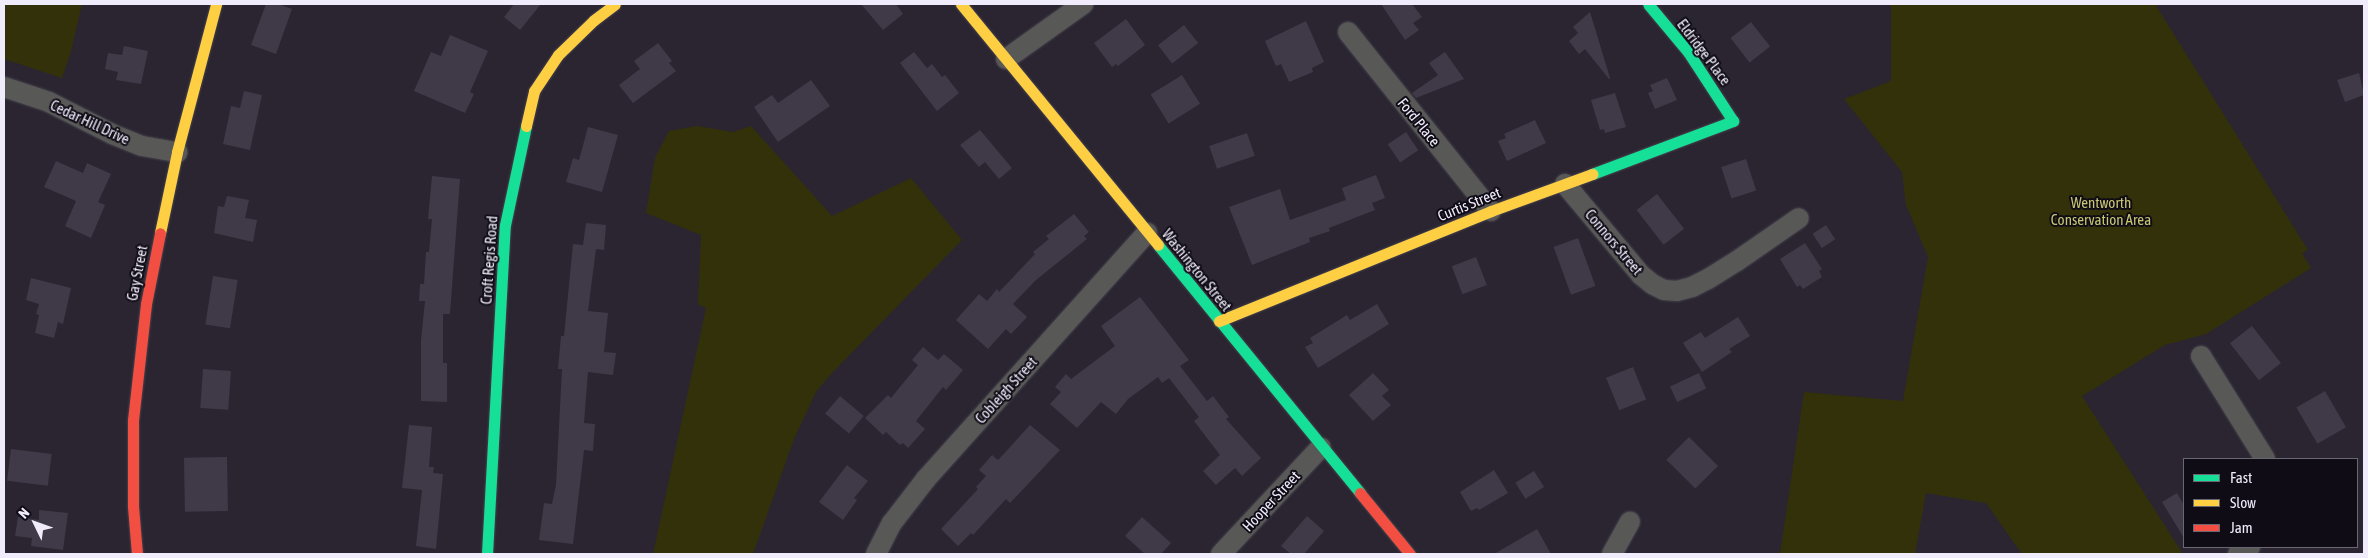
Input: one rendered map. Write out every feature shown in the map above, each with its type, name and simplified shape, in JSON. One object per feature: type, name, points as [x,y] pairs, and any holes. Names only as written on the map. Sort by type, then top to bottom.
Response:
[{"type":"street","name":"Gay Street","points":[[137,554],[132,506],[133,420],[146,304],[176,152],[216,4]]},
{"type":"street","name":"Croft Regis Road","points":[[487,554],[505,225],[534,91],[558,55],[594,20],[615,4]]},
{"type":"street","name":"Washington Street","points":[[961,4],[1410,554]]},
{"type":"street","points":[[1006,59],[1083,4]]},
{"type":"street","name":"Eldridge Place","points":[[1648,4],[1688,52],[1733,121]]},
{"type":"street","name":"Ford Place","points":[[1348,32],[1491,211]]},
{"type":"street","name":"Cedar Hill Drive","points":[[4,87],[49,102],[112,134],[142,146],[176,152]]},
{"type":"street","name":"Curtis Street","points":[[1219,321],[1491,211],[1733,121]]},
{"type":"street","name":"Connors Street","points":[[1565,184],[1641,275],[1652,284],[1664,290],[1692,287],[1737,261],[1799,218]]},
{"type":"street","name":"Cobleigh Street","points":[[876,554],[892,523],[926,479],[1147,233]]},
{"type":"street","points":[[2201,356],[2264,458]]},
{"type":"street","name":"Hooper Street","points":[[1221,554],[1321,447]]},
{"type":"street","points":[[1612,554],[1630,522]]},
{"type":"green space","points":[[4,4],[82,4],[71,51],[62,78],[4,59]]},
{"type":"green space","name":"Wentworth Conservation Area","points":[[1891,4],[2155,4],[2308,250],[2302,253],[2311,268],[2206,334],[2165,345],[2082,396],[2183,554],[2022,554],[1986,503],[1926,493],[1915,554],[1780,554],[1804,392],[1903,401],[1928,257],[1906,205],[1902,172],[1844,99],[1891,81]]},
{"type":"green space","points":[[697,126],[733,132],[751,126],[832,216],[911,178],[962,240],[831,374],[816,392],[794,439],[753,554],[653,554],[706,308],[698,304],[701,235],[646,213],[655,158],[669,131]]},
{"type":"building","points":[[266,4],[278,4],[292,9],[276,54],[251,45]]},
{"type":"building","points":[[514,4],[541,4],[520,30],[504,17]]},
{"type":"building","points":[[861,4],[896,4],[903,14],[883,30]]},
{"type":"building","points":[[1381,4],[1412,4],[1422,17],[1413,23],[1419,30],[1405,40]]},
{"type":"building","points":[[1590,12],[1609,79],[1585,49],[1579,54],[1569,41],[1578,33],[1573,27]]},
{"type":"building","points":[[1126,19],[1145,45],[1118,66],[1116,64],[1112,67],[1094,43]]},
{"type":"building","points":[[1306,21],[1324,62],[1312,68],[1313,72],[1289,82],[1281,64],[1276,66],[1265,41]]},
{"type":"building","points":[[1751,22],[1770,46],[1750,62],[1731,38]]},
{"type":"building","points":[[1184,25],[1198,43],[1172,63],[1158,45]]},
{"type":"building","points":[[450,35],[488,51],[470,92],[474,94],[465,113],[414,91],[431,52],[441,56]]},
{"type":"building","points":[[658,43],[672,61],[669,63],[676,71],[633,103],[619,85],[640,69],[634,61]]},
{"type":"building","points":[[124,46],[148,51],[141,84],[116,80],[118,72],[105,69],[108,53],[122,55]]},
{"type":"building","points":[[914,52],[927,68],[932,64],[942,77],[945,75],[959,93],[937,111],[900,63]]},
{"type":"building","points":[[1445,52],[1464,79],[1416,98],[1412,93],[1438,75],[1429,63]]},
{"type":"building","points":[[2359,73],[2364,95],[2345,102],[2337,80]]},
{"type":"building","points":[[1182,75],[1200,104],[1169,123],[1151,95]]},
{"type":"building","points":[[1667,78],[1677,100],[1655,109],[1648,93],[1653,91],[1650,85]]},
{"type":"building","points":[[811,80],[830,106],[778,142],[754,107],[772,95],[778,103]]},
{"type":"building","points":[[244,91],[262,95],[250,150],[223,144],[231,106],[240,108]]},
{"type":"building","points":[[1615,93],[1626,127],[1605,133],[1604,129],[1600,130],[1591,100]]},
{"type":"building","points":[[1535,120],[1546,143],[1507,161],[1498,141],[1506,138],[1504,134]]},
{"type":"building","points":[[588,127],[618,135],[602,192],[566,182],[573,158],[579,160]]},
{"type":"building","points":[[980,130],[1012,168],[999,179],[985,162],[979,167],[960,145]]},
{"type":"building","points":[[1406,132],[1418,150],[1400,163],[1388,144]]},
{"type":"building","points":[[1247,133],[1255,156],[1217,169],[1209,146]]},
{"type":"building","points":[[1746,159],[1756,190],[1731,198],[1721,167]]},
{"type":"building","points":[[56,161],[83,173],[87,163],[111,174],[98,202],[105,205],[91,238],[65,226],[76,201],[44,187]]},
{"type":"building","points":[[1376,175],[1385,198],[1372,203],[1375,210],[1329,228],[1330,231],[1309,238],[1310,242],[1252,265],[1229,207],[1280,189],[1290,220],[1346,200],[1342,188]]},
{"type":"building","points":[[432,176],[460,179],[450,314],[443,314],[443,363],[447,363],[447,402],[421,401],[421,340],[425,301],[419,301],[420,284],[424,284],[426,252],[429,252],[432,219],[428,219]]},
{"type":"building","points":[[1657,194],[1684,229],[1664,245],[1637,210]]},
{"type":"building","points":[[227,196],[249,200],[245,218],[257,220],[253,242],[214,233],[218,206],[224,207]]},
{"type":"building","points":[[1074,214],[1089,232],[1084,236],[1087,239],[1036,280],[1013,304],[1027,317],[1011,334],[1006,329],[988,349],[956,320],[979,294],[987,301],[997,289],[999,292],[1035,254],[1033,252],[1049,239],[1046,236]]},
{"type":"building","points":[[586,223],[606,225],[604,250],[596,249],[588,311],[608,313],[604,352],[616,353],[613,375],[588,372],[584,423],[595,424],[593,451],[584,450],[573,544],[539,540],[544,503],[552,504],[556,485],[562,369],[558,369],[561,336],[564,336],[573,244],[583,245]]},
{"type":"building","points":[[1826,225],[1835,239],[1822,248],[1813,234]]},
{"type":"building","points":[[1578,238],[1595,286],[1571,295],[1554,247]]},
{"type":"building","points":[[1805,243],[1822,269],[1819,271],[1822,277],[1803,289],[1800,285],[1797,287],[1780,259]]},
{"type":"building","points":[[1476,257],[1487,285],[1462,294],[1452,266]]},
{"type":"building","points":[[213,276],[238,280],[230,328],[205,324]]},
{"type":"building","points":[[31,278],[71,288],[63,324],[58,322],[54,338],[35,333],[39,315],[36,314],[39,304],[26,300]]},
{"type":"building","points":[[1140,297],[1189,360],[1180,366],[1207,401],[1213,396],[1229,417],[1226,419],[1261,458],[1242,476],[1235,468],[1216,485],[1203,471],[1220,455],[1194,421],[1199,417],[1169,378],[1162,383],[1158,377],[1128,399],[1116,414],[1101,402],[1077,428],[1050,404],[1061,392],[1055,387],[1066,374],[1071,379],[1115,346],[1101,326]]},
{"type":"building","points":[[1377,304],[1389,324],[1318,368],[1305,347],[1313,343],[1310,338],[1347,315],[1350,320]]},
{"type":"building","points":[[1738,317],[1750,336],[1729,349],[1732,352],[1702,372],[1683,343],[1701,332],[1705,338]]},
{"type":"building","points":[[2252,326],[2281,363],[2259,380],[2230,343]]},
{"type":"building","points":[[923,347],[938,360],[944,354],[963,370],[946,390],[943,387],[916,421],[925,429],[908,448],[903,443],[900,445],[886,432],[883,435],[865,418],[888,395],[891,398],[918,365],[912,360]]},
{"type":"building","points":[[1633,367],[1646,399],[1619,410],[1606,378]]},
{"type":"building","points":[[203,369],[231,371],[228,410],[200,408]]},
{"type":"building","points":[[1373,373],[1389,390],[1382,396],[1391,405],[1373,421],[1349,395]]},
{"type":"building","points":[[1699,373],[1706,388],[1677,402],[1670,387]]},
{"type":"building","points":[[2325,391],[2346,427],[2317,444],[2296,408]]},
{"type":"building","points":[[840,396],[864,416],[849,434],[825,414]]},
{"type":"building","points":[[409,425],[432,427],[429,467],[434,467],[433,473],[443,474],[436,549],[416,546],[422,490],[402,488]]},
{"type":"building","points":[[1030,425],[1060,450],[1010,503],[1006,499],[973,535],[971,533],[958,546],[941,529],[978,489],[976,487],[986,476],[979,470],[992,455],[998,460]]},
{"type":"building","points":[[1689,437],[1718,466],[1695,489],[1666,460]]},
{"type":"building","points":[[11,449],[52,454],[48,486],[7,481]]},
{"type":"building","points":[[227,457],[228,511],[185,512],[184,458]]},
{"type":"building","points":[[847,465],[868,481],[854,498],[857,500],[843,520],[819,502]]},
{"type":"building","points":[[1494,470],[1508,493],[1479,510],[1477,508],[1471,511],[1460,492]]},
{"type":"building","points":[[1534,471],[1544,487],[1525,499],[1515,483]]},
{"type":"building","points":[[2177,493],[2183,503],[2183,536],[2162,502]]},
{"type":"building","points":[[39,510],[68,513],[63,550],[31,546],[32,538],[15,536],[18,517],[39,520]]},
{"type":"building","points":[[1307,516],[1324,531],[1304,554],[1291,554],[1281,546]]},
{"type":"building","points":[[1142,517],[1171,543],[1161,554],[1145,554],[1125,536]]},
{"type":"building","points":[[1537,529],[1551,554],[1494,554]]},
{"type":"traffic: fast","points":[[1592,174],[1733,121],[1688,52],[1648,4]]},
{"type":"traffic: fast","points":[[487,554],[505,225],[526,126]]},
{"type":"traffic: fast","points":[[1158,245],[1360,493]]},
{"type":"traffic: slow","points":[[160,233],[177,152],[216,4]]},
{"type":"traffic: slow","points":[[526,126],[534,91],[558,55],[594,20],[615,4]]},
{"type":"traffic: slow","points":[[961,4],[1158,245]]},
{"type":"traffic: slow","points":[[1219,321],[1491,211],[1592,174]]},
{"type":"traffic: jam","points":[[137,554],[133,506],[133,420],[146,304],[160,233]]},
{"type":"traffic: jam","points":[[1360,493],[1410,554]]}]
